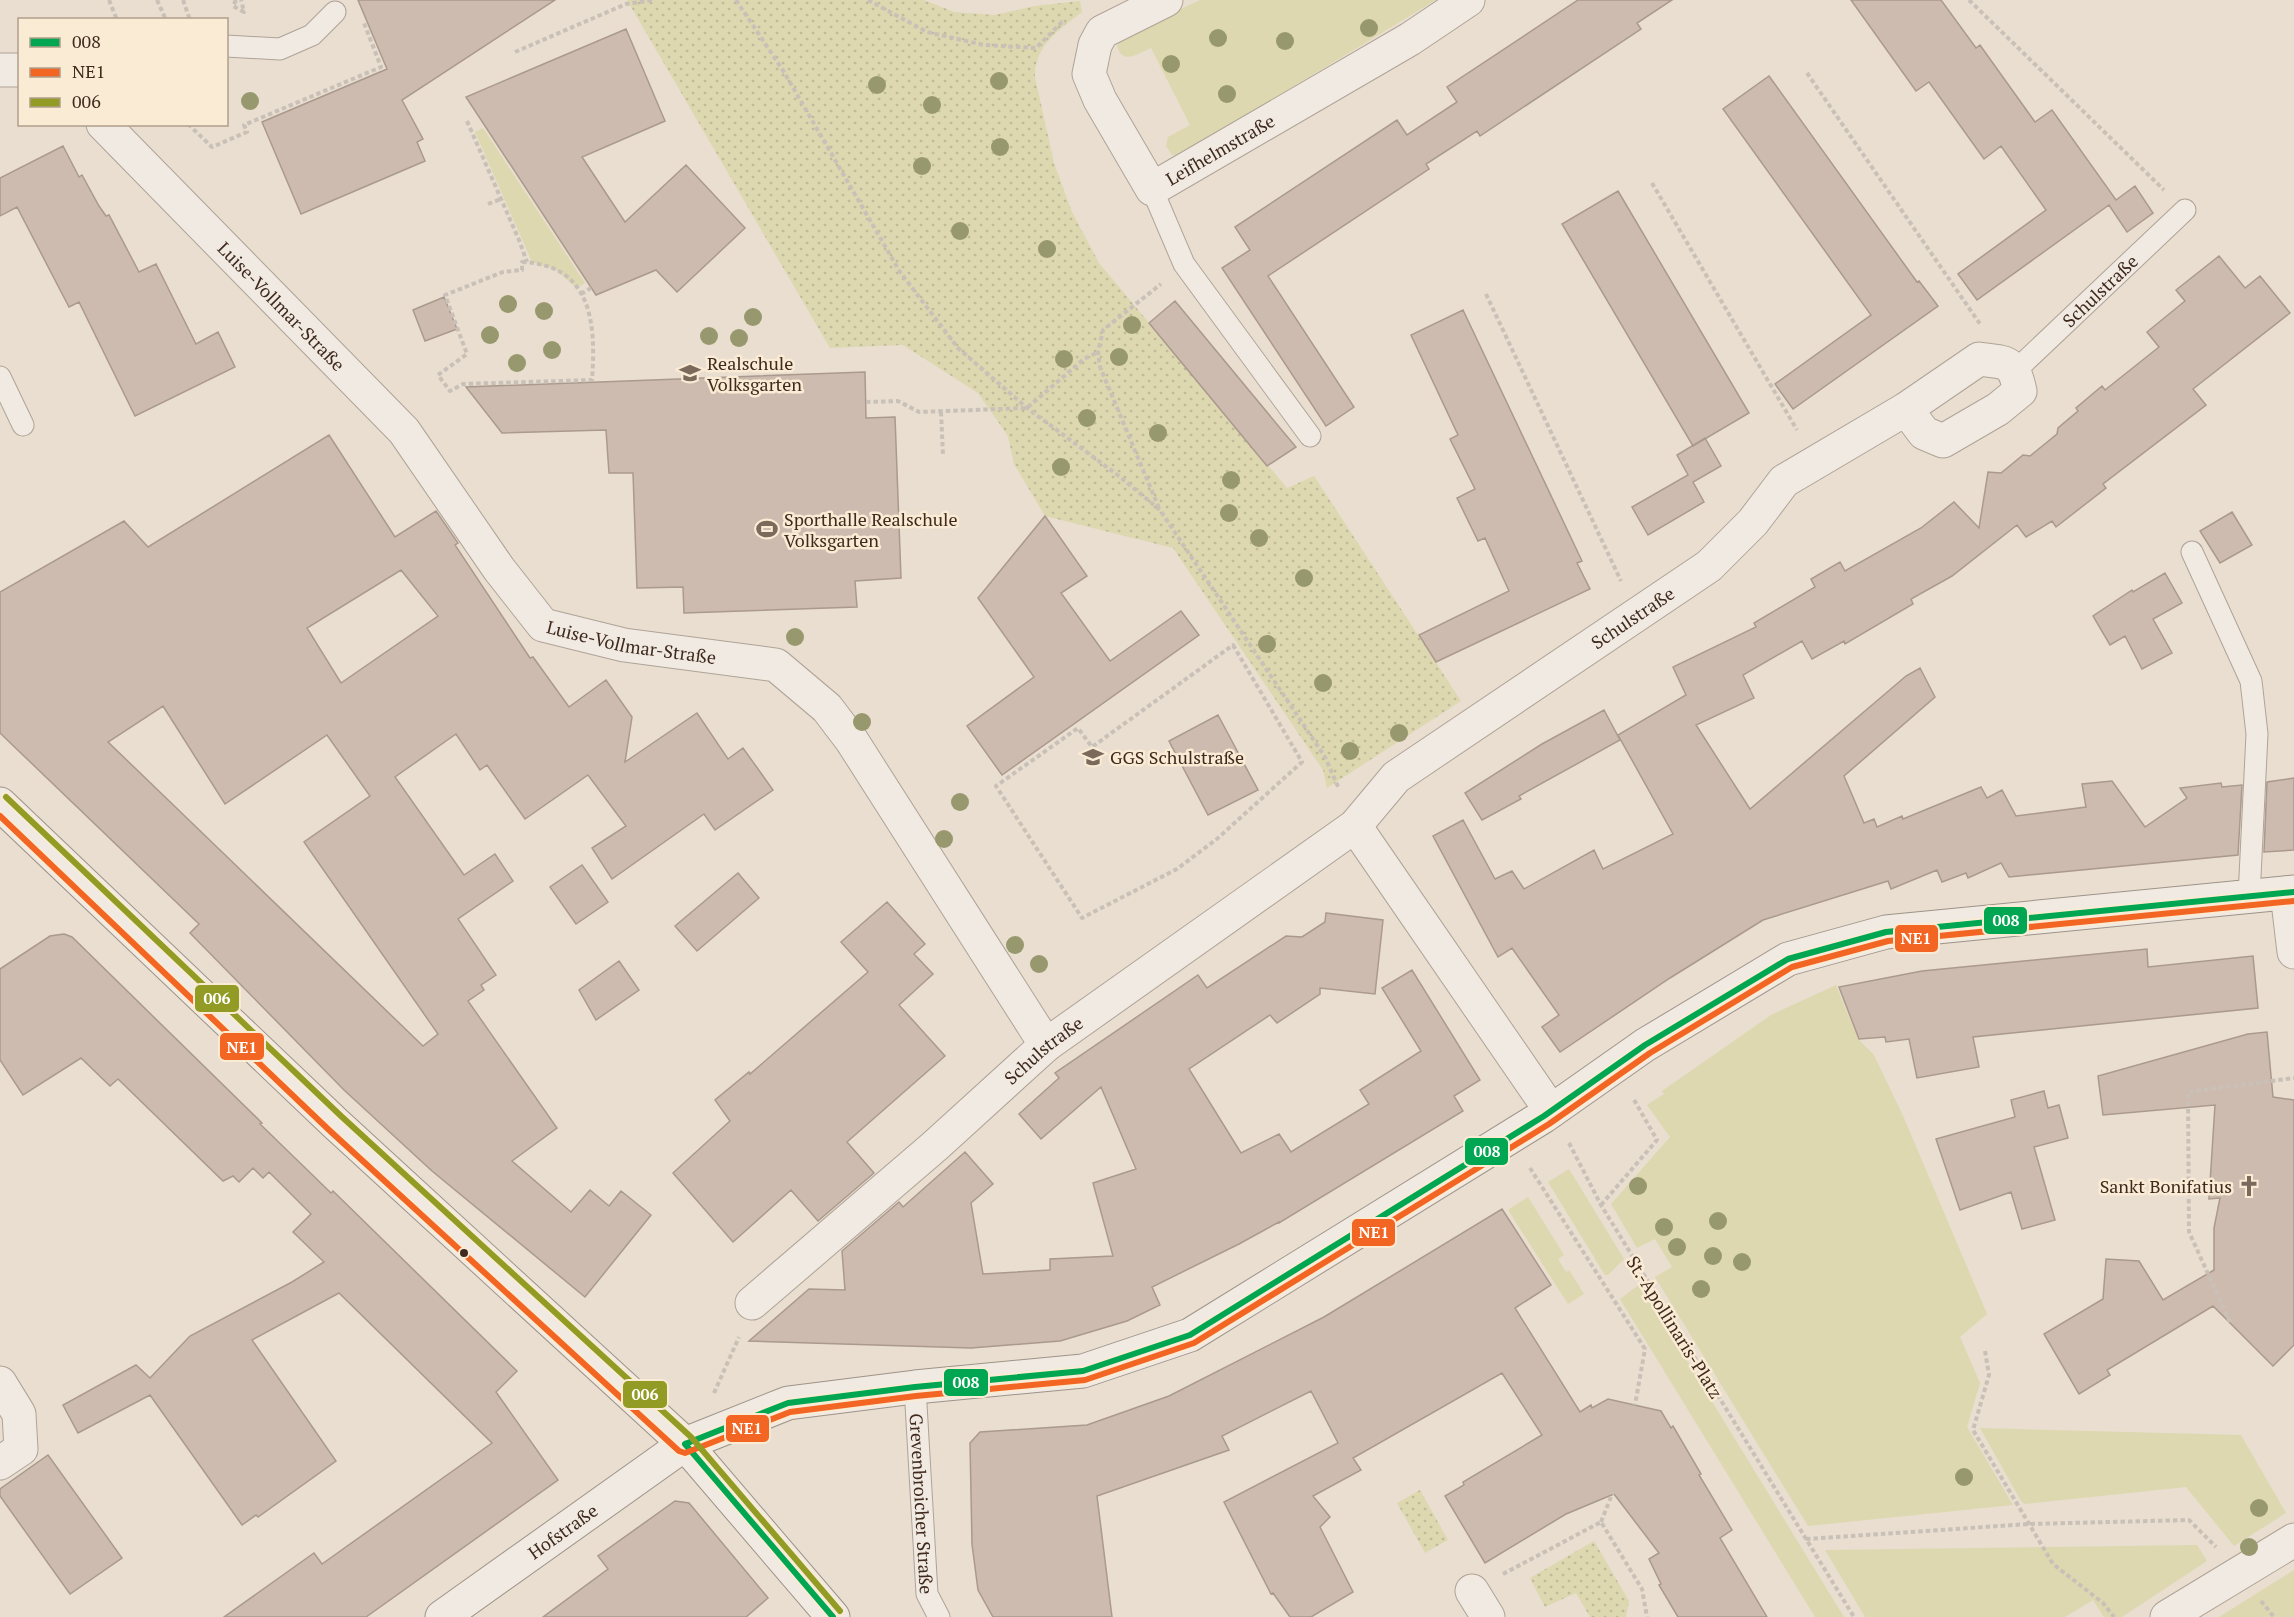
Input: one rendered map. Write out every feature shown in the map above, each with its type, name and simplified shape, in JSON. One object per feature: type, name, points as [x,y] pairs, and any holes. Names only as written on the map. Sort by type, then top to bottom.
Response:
[{"type":"street","points":[[1102,32],[1166,0]]},
{"type":"street","name":"Leifhelmstraße","points":[[1102,32],[1095,45],[1089,74],[1100,100],[1152,189],[1410,39],[1468,0]]},
{"type":"street","points":[[0,70],[18,70]]},
{"type":"street","name":"Luise-Vollmar-Straße","points":[[105,126],[404,431],[499,569],[543,625],[624,645],[777,665],[827,708],[857,749],[1046,1045]]},
{"type":"street","points":[[1906,409],[1924,432],[1943,441],[1998,409],[2020,391],[2015,371],[2005,363],[1979,359]]},
{"type":"street","name":"Schulstraße","points":[[752,1303],[935,1146],[1046,1045],[1355,826],[1396,777],[1709,566],[1753,522],[1784,481],[1906,409],[1979,359]]},
{"type":"street","points":[[3,812],[58,857],[335,1123],[685,1444],[833,1617]]},
{"type":"street","points":[[1355,826],[1551,1111]]},
{"type":"street","points":[[2291,893],[2294,952]]},
{"type":"street","name":"Hofstraße","points":[[442,1617],[685,1444],[788,1403],[915,1387],[1083,1371],[1190,1335],[1551,1111],[1645,1045],[1788,959],[1886,932],[2291,893]]},
{"type":"street","points":[[0,1383],[19,1414],[21,1449],[0,1463]]},
{"type":"street","points":[[2168,1617],[2294,1540]]},
{"type":"lane","points":[[228,46],[280,49],[312,35],[335,12]]},
{"type":"lane","points":[[1152,189],[1184,264],[1310,436]]},
{"type":"lane","name":"Schulstraße","points":[[2015,371],[2185,210]]},
{"type":"lane","points":[[0,377],[23,425]]},
{"type":"lane","points":[[2192,552],[2251,681],[2257,734],[2249,897]]},
{"type":"lane","name":"Grevenbroicher Straße","points":[[915,1387],[927,1594],[939,1617]]},
{"type":"path","points":[[109,0],[116,18]]},
{"type":"path","points":[[157,0],[164,18]]},
{"type":"path","points":[[183,0],[189,18]]},
{"type":"path","points":[[236,0],[233,6],[244,12],[241,0]]},
{"type":"path","points":[[515,52],[626,4],[655,0]]},
{"type":"path","points":[[736,0],[784,72],[900,272],[958,348],[1027,408],[1119,476],[1160,510]]},
{"type":"path","points":[[868,0],[927,32],[984,45],[1036,48],[1062,22],[1102,32]]},
{"type":"path","points":[[1969,0],[2185,210]]},
{"type":"path","points":[[190,126],[212,147],[247,132],[244,125],[381,67],[363,23]]},
{"type":"path","points":[[1807,73],[1982,327],[1979,359]]},
{"type":"path","points":[[467,121],[527,262]]},
{"type":"path","points":[[1652,183],[1816,462]]},
{"type":"path","points":[[488,204],[501,199]]},
{"type":"path","points":[[522,262],[527,262],[539,263],[565,276],[581,294],[590,310],[594,352],[592,380],[463,384],[450,391],[438,375],[467,354],[445,295],[502,272],[522,270],[522,262]]},
{"type":"path","points":[[1184,264],[1143,300],[1103,330],[1098,352],[1100,367],[1160,510],[1325,757],[1355,826]]},
{"type":"path","points":[[581,294],[591,288]]},
{"type":"path","points":[[1486,294],[1637,615]]},
{"type":"path","points":[[866,402],[898,401],[919,412],[1027,408],[1084,359],[1098,352]]},
{"type":"path","points":[[941,412],[943,456]]},
{"type":"path","points":[[1233,645],[1302,762],[1218,838],[1177,869],[1082,918],[996,786],[1078,728],[1092,747],[1233,645]]},
{"type":"path","points":[[1601,1205],[1657,1140],[1614,1067]]},
{"type":"path","points":[[2230,1322],[2189,1232],[2188,1092],[2294,1078]]},
{"type":"path","name":"St.-Apollinaris-Platz","points":[[1551,1111],[1601,1205],[1854,1617]]},
{"type":"path","points":[[1510,1137],[1645,1349],[1635,1405]]},
{"type":"path","points":[[714,1394],[752,1303]]},
{"type":"path","points":[[1984,1351],[1989,1375],[1973,1430],[2053,1564],[2103,1603],[2114,1617]]},
{"type":"path","points":[[1480,1604],[1601,1522],[1613,1492]]},
{"type":"path","points":[[1806,1539],[2029,1524],[2189,1520],[2239,1572]]},
{"type":"path","points":[[1601,1522],[1642,1589],[1647,1617]]},
{"type":"shaded area","points":[[627,0],[924,0],[954,12],[995,15],[1034,6],[1080,1],[1082,12],[1057,32],[1044,47],[1036,66],[1035,77],[1054,163],[1072,212],[1099,263],[1287,488],[1314,476],[1461,701],[1327,788],[1323,770],[1173,548],[1045,516],[1014,464],[1008,436],[978,393],[903,345],[830,348]]},
{"type":"shaded area","points":[[1200,0],[1436,0],[1178,156],[1172,155],[1166,146],[1168,137],[1190,125],[1151,48],[1127,57],[1120,52],[1117,46],[1124,36]]},
{"type":"shaded area","points":[[483,128],[585,283],[577,288],[556,270],[532,262],[475,132]]},
{"type":"shaded area","points":[[1836,985],[1858,1039],[1874,1055],[1904,1118],[1987,1314],[1960,1337],[1980,1383],[1967,1427],[2013,1505],[1808,1526],[1655,1277],[1672,1267],[1655,1239],[1637,1248],[1611,1204],[1670,1137],[1647,1105],[1664,1094],[1662,1091],[1771,1015]]},
{"type":"shaded area","points":[[1569,1169],[1624,1259],[1608,1275],[1605,1275],[1548,1182]]},
{"type":"shaded area","points":[[1528,1197],[1564,1255],[1558,1259],[1566,1272],[1569,1270],[1584,1294],[1568,1304],[1508,1210]]},
{"type":"shaded area","points":[[1640,1284],[1844,1617],[1815,1617],[1620,1299]]},
{"type":"shaded area","points":[[1980,1428],[2241,1435],[2286,1513],[2234,1546],[2186,1487],[2025,1504],[2021,1501]]},
{"type":"shaded area","points":[[1420,1490],[1448,1540],[1425,1553],[1397,1503]]},
{"type":"shaded area","points":[[1594,1541],[1629,1601],[1626,1617],[1590,1617],[1576,1593],[1545,1607],[1530,1578]]},
{"type":"shaded area","points":[[2197,1545],[2207,1561],[2122,1617],[2104,1617],[2093,1600],[2065,1617],[1865,1617],[1825,1550]]},
{"type":"shaded area","points":[[2294,1570],[2294,1617],[2219,1617]]},
{"type":"building","points":[[358,0],[555,0],[402,100],[423,139],[417,142],[425,161],[301,214],[262,122],[387,69]]},
{"type":"building","points":[[1578,0],[1672,0],[1637,23],[1641,29],[1480,136],[1477,131],[1426,164],[1429,169],[1268,276],[1354,407],[1326,426],[1222,268],[1250,250],[1235,227],[1397,120],[1407,135],[1457,102],[1447,87]]},
{"type":"building","points":[[1851,0],[1941,0],[1976,48],[1980,45],[2035,122],[2052,110],[2116,200],[2135,186],[2153,213],[2127,232],[2109,205],[1977,300],[1958,274],[2046,210],[2001,146],[1984,159],[1929,82],[1916,91]]},
{"type":"building","points":[[626,29],[665,121],[582,157],[625,222],[686,165],[745,228],[677,292],[656,270],[596,295],[466,97]]},
{"type":"building","points":[[1769,76],[1917,282],[1919,281],[1938,306],[1793,409],[1775,384],[1871,315],[1723,109]]},
{"type":"building","points":[[63,146],[79,177],[82,175],[99,206],[106,216],[109,215],[139,272],[156,264],[196,344],[218,332],[235,367],[135,416],[79,302],[69,307],[17,207],[0,216],[0,178]]},
{"type":"building","points":[[1618,191],[1749,413],[1693,446],[1562,224]]},
{"type":"building","points":[[2219,256],[2245,288],[2260,276],[2290,313],[2193,389],[2206,405],[2103,484],[2106,488],[2056,527],[2052,521],[2026,537],[2017,525],[1952,576],[1911,599],[1913,604],[1845,644],[1844,641],[1812,659],[1802,641],[1743,675],[1754,698],[1696,725],[1750,809],[1906,676],[1920,668],[1935,697],[1844,776],[1864,823],[1874,819],[1877,827],[1902,816],[1903,819],[1981,787],[1987,798],[2002,790],[2016,816],[2086,807],[2082,784],[2112,781],[2145,827],[2187,798],[2180,788],[2221,783],[2222,787],[2242,785],[2238,855],[2009,877],[2001,863],[1968,878],[1966,873],[1942,882],[1937,870],[1891,889],[1888,881],[1763,920],[1670,978],[1560,1052],[1542,1027],[1559,1015],[1512,948],[1498,957],[1433,836],[1463,820],[1495,879],[1512,871],[1524,889],[1594,850],[1603,869],[1673,834],[1618,735],[1686,695],[1673,667],[1756,627],[1754,623],[1815,587],[1811,579],[1840,562],[1845,571],[1921,528],[1954,502],[1979,528],[1988,472],[2001,473],[2023,455],[2030,456],[2057,434],[2058,428],[2078,411],[2076,408],[2102,386],[2105,390],[2159,347],[2147,332],[2185,301],[2176,290]]},
{"type":"building","points":[[444,297],[457,329],[425,341],[413,310]]},
{"type":"building","points":[[1175,301],[1296,447],[1267,466],[1149,323]]},
{"type":"building","points":[[1463,310],[1582,561],[1577,563],[1590,589],[1436,662],[1419,635],[1509,591],[1485,538],[1478,541],[1457,498],[1475,489],[1450,439],[1458,435],[1411,335]]},
{"type":"building","name":"Sporthalle Realschule Volksgarten","points":[[865,372],[866,418],[895,417],[901,578],[855,581],[857,607],[684,613],[683,587],[637,588],[633,473],[609,473],[606,430],[502,433],[466,387]]},
{"type":"building","points":[[329,435],[395,537],[436,511],[458,543],[455,545],[530,658],[533,657],[569,707],[606,680],[632,717],[625,762],[697,713],[728,759],[743,748],[773,790],[715,830],[704,814],[612,879],[592,848],[626,826],[588,775],[525,819],[487,765],[480,770],[456,734],[395,777],[464,875],[495,854],[513,881],[458,919],[496,975],[481,985],[484,990],[468,1001],[557,1128],[512,1161],[571,1212],[590,1190],[609,1206],[621,1191],[651,1215],[585,1297],[432,1171],[344,1090],[190,933],[199,924],[0,733],[0,592],[124,521],[148,547]],"holes":[[[401,570],[438,616],[341,683],[307,628]],[[163,706],[225,804],[327,735],[370,796],[304,842],[438,1034],[423,1046],[108,742]]]},
{"type":"building","points":[[1705,438],[1721,466],[1693,482],[1704,502],[1648,535],[1632,507],[1688,475],[1677,455]]},
{"type":"building","points":[[2232,512],[2252,545],[2220,563],[2200,531]]},
{"type":"building","points":[[1045,516],[1087,576],[1061,593],[1110,661],[1181,611],[1199,635],[1002,775],[967,726],[1034,677],[978,598]]},
{"type":"building","points":[[2165,573],[2182,603],[2153,619],[2172,653],[2142,669],[2125,636],[2110,645],[2093,616],[2132,590],[2133,592]]},
{"type":"building","points":[[1604,710],[1620,740],[1519,796],[1521,799],[1482,820],[1465,793],[1542,744]]},
{"type":"building","points":[[1218,715],[1258,790],[1208,815],[1169,741]]},
{"type":"building","points":[[2294,778],[2294,850],[2264,852],[2267,782]]},
{"type":"building","points":[[582,865],[608,902],[576,924],[550,887]]},
{"type":"building","points":[[738,873],[759,898],[697,951],[675,926]]},
{"type":"building","points":[[887,902],[925,944],[914,954],[933,974],[899,1005],[945,1056],[847,1142],[874,1173],[818,1221],[791,1190],[733,1242],[673,1173],[730,1121],[715,1100],[749,1072],[750,1074],[868,972],[841,942]]},
{"type":"building","points":[[1326,913],[1383,920],[1375,994],[1320,988],[1320,994],[1277,1023],[1270,1015],[1189,1069],[1241,1153],[1279,1134],[1291,1152],[1369,1104],[1360,1090],[1421,1051],[1382,988],[1412,970],[1480,1080],[1454,1096],[1463,1111],[1279,1223],[1152,1287],[1160,1305],[1127,1321],[1060,1341],[971,1348],[749,1341],[809,1289],[845,1290],[842,1251],[899,1202],[903,1207],[965,1152],[993,1184],[971,1203],[983,1274],[1050,1270],[1050,1259],[1113,1256],[1093,1183],[1136,1169],[1101,1087],[1041,1139],[1019,1114],[1059,1078],[1055,1073],[1198,975],[1207,988],[1286,936],[1302,937],[1325,922]]},
{"type":"building","points":[[64,934],[72,937],[262,1123],[260,1124],[331,1193],[333,1191],[517,1371],[496,1392],[558,1480],[366,1617],[224,1617],[314,1553],[322,1564],[492,1443],[339,1293],[252,1340],[336,1461],[258,1517],[256,1515],[242,1525],[150,1395],[78,1433],[63,1405],[136,1365],[150,1378],[190,1336],[292,1282],[324,1262],[293,1232],[311,1214],[269,1172],[263,1178],[253,1168],[239,1182],[233,1176],[223,1181],[118,1079],[110,1086],[81,1058],[23,1095],[0,1060],[0,969],[50,936]]},
{"type":"building","points":[[2147,949],[2148,967],[2253,956],[2258,1008],[1973,1037],[1979,1067],[1917,1078],[1909,1039],[1886,1042],[1885,1037],[1859,1039],[1839,987],[1922,971]]},
{"type":"building","points":[[619,961],[639,990],[596,1020],[579,990]]},
{"type":"building","points":[[2267,1032],[2273,1097],[2294,1100],[2294,1345],[2273,1366],[2213,1306],[2107,1370],[2110,1375],[2079,1394],[2044,1334],[2103,1299],[2106,1259],[2139,1261],[2163,1300],[2214,1270],[2214,1228],[2220,1198],[2209,1199],[2215,1105],[2103,1115],[2098,1076],[2248,1034]]},
{"type":"building","points":[[2044,1091],[2048,1108],[2059,1105],[2068,1138],[2034,1147],[2055,1220],[2022,1229],[2011,1192],[1960,1210],[1936,1139],[2015,1117],[2011,1100]]},
{"type":"building","points":[[1502,1209],[1551,1285],[1515,1308],[1580,1412],[1608,1399],[1661,1411],[1671,1428],[1673,1426],[1732,1530],[1720,1538],[1767,1617],[1678,1617],[1659,1585],[1661,1584],[1649,1559],[1659,1553],[1614,1494],[1566,1514],[1485,1563],[1445,1496],[1464,1485],[1463,1482],[1542,1435],[1502,1373],[1353,1458],[1361,1470],[1313,1496],[1330,1517],[1320,1527],[1353,1592],[1311,1617],[1290,1617],[1273,1593],[1271,1594],[1224,1502],[1338,1443],[1311,1391],[1222,1436],[1229,1450],[1097,1496],[1112,1617],[993,1617],[978,1590],[972,1544],[970,1443],[980,1432],[1087,1425],[1169,1396],[1324,1317]]},
{"type":"building","points":[[48,1455],[122,1558],[70,1594],[0,1496],[0,1489]]},
{"type":"building","points":[[675,1501],[689,1503],[768,1598],[746,1617],[543,1617],[608,1569],[598,1556]]},
{"type":"transit line","name":"006","points":[[6,797],[341,1116],[691,1437],[840,1611]]},
{"type":"transit line","name":"NE1","points":[[0,816],[329,1130],[679,1451],[685,1453],[790,1412],[916,1396],[1085,1380],[1194,1343],[1549,1124],[1650,1053],[1792,967],[1888,941],[2294,901]]},
{"type":"transit line","name":"008","points":[[685,1444],[788,1403],[915,1387],[1083,1371],[1190,1335],[1544,1116],[1645,1045],[1788,959],[1886,932],[2294,892]]},
{"type":"transit line","name":"008","points":[[685,1444],[833,1617]]},
{"type":"place","name":"Realschule Volksgarten","points":[[690,373]]},
{"type":"place","name":"Sporthalle Realschule Volksgarten","points":[[767,529]]},
{"type":"place","name":"GGS Schulstraße","points":[[1093,757]]},
{"type":"place","name":"Sankt Bonifatius","points":[[2249,1186]]}]
